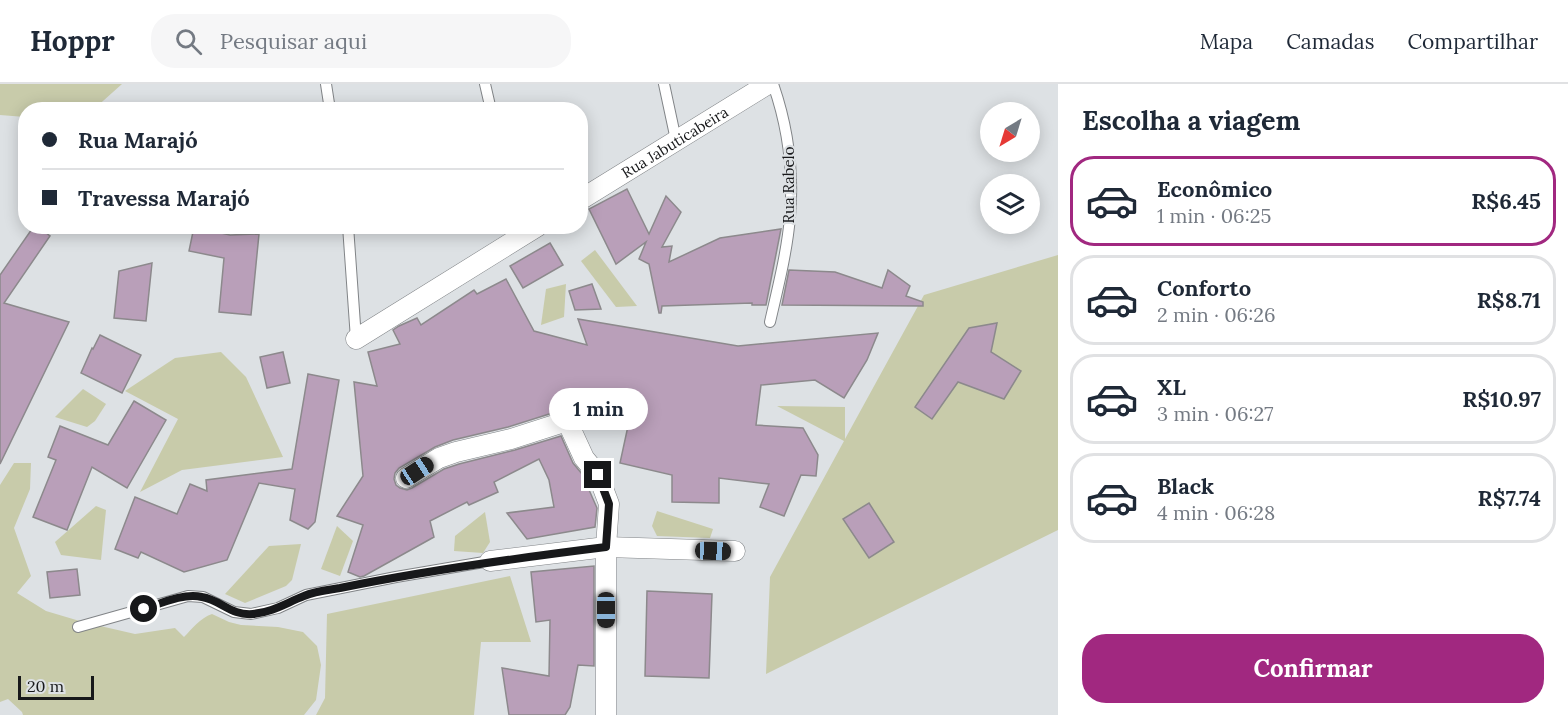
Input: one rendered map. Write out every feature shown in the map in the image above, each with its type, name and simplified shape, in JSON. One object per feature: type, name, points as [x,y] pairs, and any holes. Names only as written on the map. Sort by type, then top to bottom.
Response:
[{"type":"street","name":"Rua Jabuticabeira","points":[[588,195],[768,84]]},
{"type":"street","points":[[356,339],[526,234]]},
{"type":"street","points":[[406,478],[439,458],[567,421],[584,458],[598,475],[609,504],[606,547],[606,715]]},
{"type":"street","points":[[490,561],[606,547],[735,551]]},
{"type":"lane","points":[[326,84],[329,102]]},
{"type":"lane","points":[[485,84],[489,102]]},
{"type":"lane","points":[[664,84],[676,140]]},
{"type":"lane","name":"Rua Rabelo","points":[[770,322],[790,218],[791,178],[786,126],[773,84]]},
{"type":"lane","points":[[349,234],[356,339]]},
{"type":"lane","points":[[78,627],[188,596],[203,597],[234,612],[251,614],[278,608],[306,595],[490,561]]},
{"type":"green space","points":[[0,84],[122,84],[102,102],[18,102],[18,116],[0,115]]},
{"type":"green space","points":[[595,250],[637,306],[616,307],[581,261]]},
{"type":"green space","points":[[1058,255],[1058,530],[766,674],[770,577],[844,441],[777,406],[845,407],[845,439],[924,295]]},
{"type":"green space","points":[[566,284],[564,317],[541,325],[546,289]]},
{"type":"green space","points":[[221,352],[246,377],[283,457],[182,470],[140,492],[178,419],[125,391],[175,358]]},
{"type":"green space","points":[[83,389],[106,404],[95,421],[87,427],[55,417]]},
{"type":"green space","points":[[14,463],[31,463],[30,489],[14,528],[31,576],[17,593],[46,611],[135,634],[175,628],[184,637],[200,621],[212,614],[241,625],[278,627],[303,632],[317,646],[321,665],[316,700],[304,715],[23,715],[8,699],[0,702],[0,485]]},
{"type":"green space","points":[[96,506],[106,510],[101,560],[61,555],[55,542]]},
{"type":"green space","points":[[657,511],[713,529],[710,538],[657,536],[652,526]]},
{"type":"green space","points":[[485,512],[490,542],[483,553],[454,551],[455,536]]},
{"type":"green space","points":[[337,526],[353,541],[340,576],[321,569]]},
{"type":"green space","points":[[301,544],[292,580],[286,586],[245,603],[225,594],[269,546]]},
{"type":"green space","points":[[510,576],[531,642],[481,642],[474,715],[316,715],[325,698],[327,614]]},
{"type":"building","points":[[627,189],[649,234],[666,196],[681,212],[662,247],[672,246],[669,262],[720,238],[781,229],[766,305],[752,305],[752,303],[662,306],[661,313],[659,313],[649,264],[639,259],[646,242],[616,264],[589,209]]},
{"type":"building","points":[[28,234],[47,234],[50,236],[4,303],[69,322],[0,464],[0,275]]},
{"type":"building","points":[[193,234],[259,234],[251,315],[219,312],[224,258],[189,251]]},
{"type":"building","points":[[550,243],[563,265],[523,288],[510,266]]},
{"type":"building","points":[[152,263],[146,321],[114,318],[119,271]]},
{"type":"building","points":[[789,270],[835,272],[882,288],[888,270],[910,286],[906,296],[923,302],[923,306],[782,305]]},
{"type":"building","points":[[506,279],[534,331],[587,345],[578,319],[738,346],[878,333],[867,360],[844,398],[815,380],[761,385],[756,425],[803,428],[818,455],[816,476],[801,475],[784,516],[760,507],[769,484],[719,478],[719,503],[672,502],[672,475],[620,463],[633,403],[563,406],[565,409],[435,447],[399,468],[394,479],[396,485],[407,490],[444,469],[561,436],[597,508],[595,527],[527,539],[507,513],[554,507],[549,480],[539,459],[494,482],[498,492],[469,505],[467,502],[430,521],[434,537],[364,576],[360,577],[348,572],[363,525],[337,516],[363,476],[354,382],[377,386],[368,352],[400,344],[393,330],[399,326],[417,318],[421,325],[474,290],[477,294]]},
{"type":"building","points":[[592,284],[601,309],[575,310],[569,291]]},
{"type":"building","points":[[997,323],[991,352],[1021,371],[1004,399],[958,382],[932,419],[915,407],[969,328]]},
{"type":"building","points":[[100,335],[141,355],[122,393],[81,373]]},
{"type":"building","points":[[283,352],[290,383],[267,388],[260,357]]},
{"type":"building","points":[[308,374],[339,380],[315,522],[308,529],[290,520],[295,489],[259,483],[227,560],[184,572],[141,552],[138,558],[115,549],[135,497],[177,514],[190,484],[207,491],[206,480],[292,469]]},
{"type":"building","points":[[134,401],[166,420],[127,488],[92,467],[67,530],[33,517],[56,460],[48,457],[60,426],[108,445]]},
{"type":"building","points":[[869,503],[894,542],[869,558],[843,519]]},
{"type":"building","points":[[594,566],[594,666],[578,665],[570,707],[565,715],[509,715],[502,668],[549,676],[550,620],[536,622],[531,572]]},
{"type":"building","points":[[77,569],[80,595],[50,598],[47,572]]},
{"type":"building","points":[[647,591],[712,594],[709,678],[645,676]]},
{"type":"route","points":[[144,609],[188,596],[203,597],[234,612],[251,614],[278,608],[306,595],[396,577],[490,561],[606,547],[609,504],[598,475]]}]
